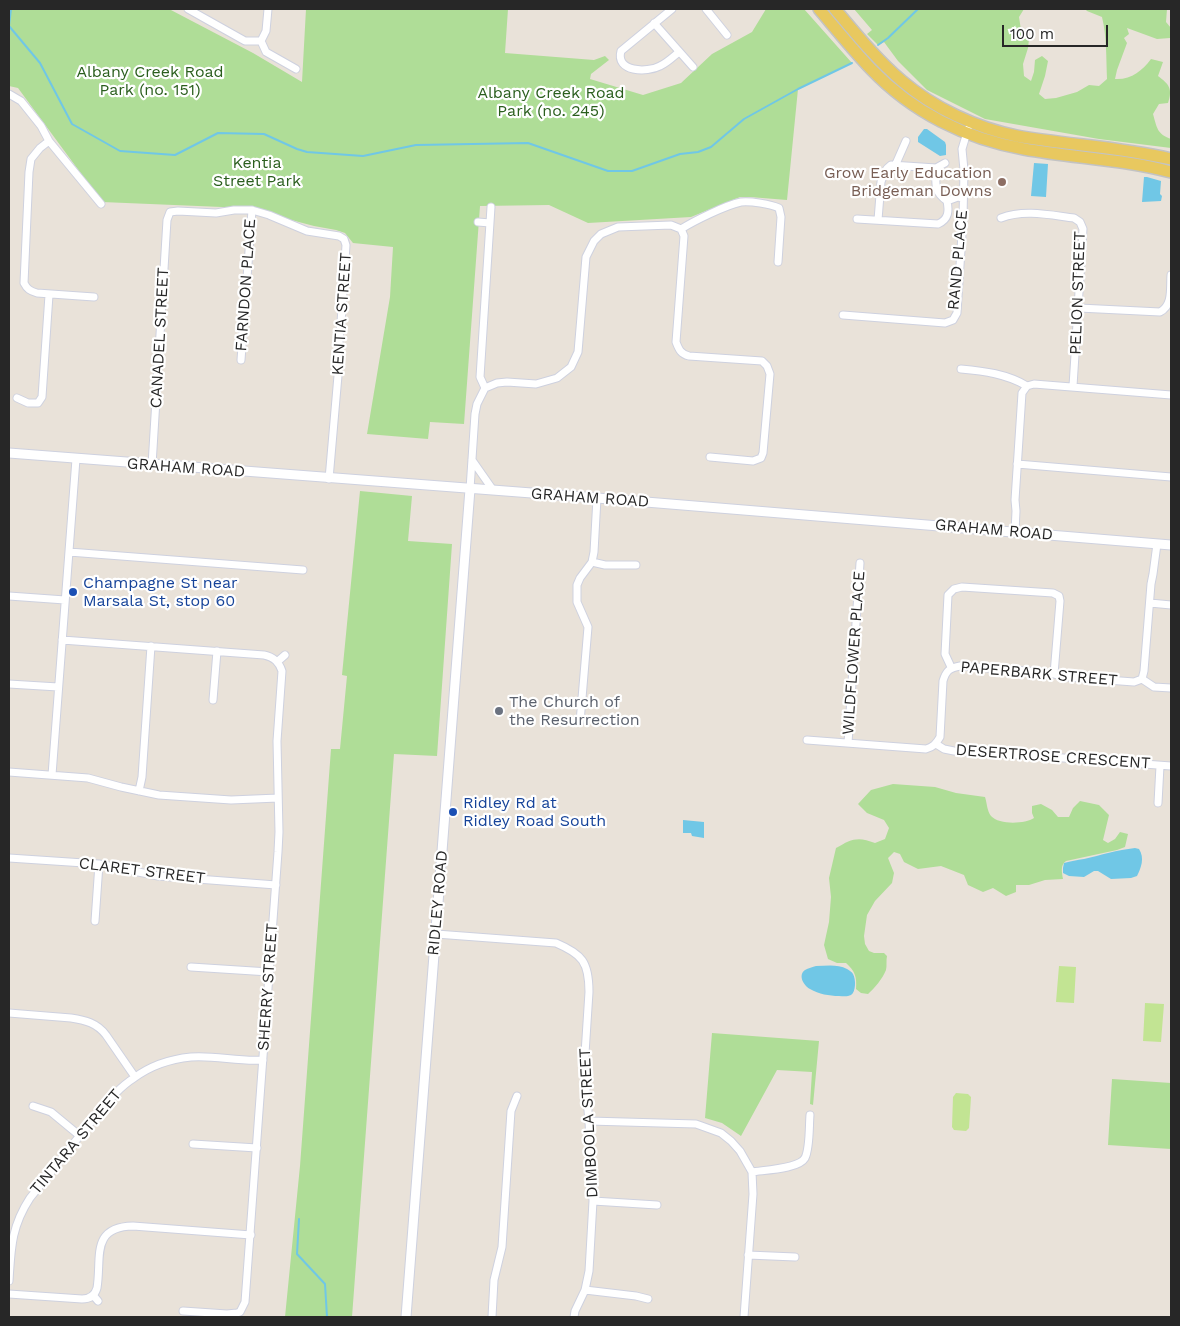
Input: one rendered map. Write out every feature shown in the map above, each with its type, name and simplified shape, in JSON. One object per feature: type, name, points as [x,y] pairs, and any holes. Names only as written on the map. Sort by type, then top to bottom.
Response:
[{"type":"main road","points":[[819,9],[867,64],[891,87],[932,117],[967,133],[1025,150],[1134,163],[1171,172]]},
{"type":"main road","points":[[835,9],[877,58],[902,81],[936,105],[971,122],[1016,136],[1127,150],[1171,159]]},
{"type":"street","points":[[188,9],[245,41],[261,41]]},
{"type":"street","points":[[261,41],[266,31],[268,9]]},
{"type":"street","points":[[672,9],[621,50],[620,55],[621,61],[626,67],[636,70],[662,66],[679,52]]},
{"type":"street","points":[[706,9],[727,35]]},
{"type":"street","points":[[654,23],[693,67]]},
{"type":"street","points":[[261,41],[266,52],[296,69]]},
{"type":"street","points":[[9,94],[22,101],[41,126],[49,141],[100,204]]},
{"type":"street","name":"RAND PLACE","points":[[843,315],[945,323],[953,320],[957,313],[964,170],[962,149],[971,122]]},
{"type":"street","points":[[49,141],[31,159],[24,283],[31,292],[49,295],[94,297]]},
{"type":"street","points":[[895,166],[906,141]]},
{"type":"street","points":[[878,220],[883,176],[888,167],[891,165],[936,168],[945,163]]},
{"type":"street","points":[[936,168],[936,190],[948,201]]},
{"type":"street","points":[[948,201],[958,197],[963,198]]},
{"type":"street","points":[[857,219],[938,224],[947,216],[948,201]]},
{"type":"street","points":[[681,229],[692,222],[733,204],[744,202],[772,205],[779,208],[781,216],[778,262]]},
{"type":"street","points":[[470,488],[475,414],[484,388],[480,377],[491,207]]},
{"type":"street","name":"KENTIA STREET","points":[[170,212],[216,213],[252,210],[268,214],[307,231],[339,236],[344,239],[346,245],[339,338],[339,364],[329,479]]},
{"type":"street","name":"FARNDON PLACE","points":[[241,360],[252,210]]},
{"type":"street","name":"CANADEL STREET","points":[[152,465],[167,220],[170,212]]},
{"type":"street","name":"PELION STREET","points":[[1001,218],[1021,213],[1074,218],[1080,222],[1083,229],[1074,386]]},
{"type":"street","points":[[478,222],[490,223]]},
{"type":"street","points":[[484,388],[497,383],[507,382],[536,384],[557,378],[572,367],[578,352],[586,257],[594,241],[601,234],[618,227],[671,225],[681,229],[684,236],[676,342],[678,349],[683,354],[689,356],[762,361],[768,366],[770,374],[763,453],[760,458],[753,461],[710,457]]},
{"type":"street","points":[[1079,308],[1160,312],[1169,304],[1171,275]]},
{"type":"street","points":[[16,398],[28,403],[38,403],[42,397],[49,295]]},
{"type":"street","points":[[961,369],[983,370],[1017,380],[1027,386]]},
{"type":"street","points":[[1015,532],[1015,500],[1022,393],[1027,386],[1034,384],[1074,386],[1171,395]]},
{"type":"street","name":"GRAHAM ROAD","points":[[9,454],[470,488],[1171,545]]},
{"type":"street","points":[[52,775],[76,460]]},
{"type":"street","points":[[472,460],[493,490]]},
{"type":"street","points":[[1017,464],[1171,477]]},
{"type":"street","name":"RIDLEY ROAD","points":[[406,1317],[470,488]]},
{"type":"street","points":[[580,722],[588,627],[577,602],[576,585],[592,562],[597,498]]},
{"type":"street","name":"PAPERBARK STREET","points":[[936,744],[940,737],[943,681],[946,672],[951,667],[960,666],[1134,682],[1142,679],[1157,544]]},
{"type":"street","points":[[69,552],[303,570]]},
{"type":"street","points":[[592,562],[605,565],[636,565]]},
{"type":"street","name":"WILDFLOWER PLACE","points":[[848,743],[860,563]]},
{"type":"street","points":[[951,667],[945,654],[948,595],[954,589],[962,587],[1053,593],[1059,596],[1060,601],[1054,674]]},
{"type":"street","points":[[9,596],[65,600]]},
{"type":"street","points":[[1150,603],[1171,605]]},
{"type":"street","points":[[62,640],[264,655],[270,656],[277,662],[285,655]]},
{"type":"street","points":[[139,791],[142,777],[151,646]]},
{"type":"street","points":[[213,700],[217,651]]},
{"type":"street","name":"SHERRY STREET","points":[[183,1311],[243,1314],[245,1302],[279,832],[277,741],[282,675],[280,665],[277,662]]},
{"type":"street","points":[[1142,679],[1154,687],[1171,688]]},
{"type":"street","points":[[9,684],[58,688]]},
{"type":"street","points":[[807,740],[926,749],[936,744]]},
{"type":"street","name":"DESERTROSE CRESCENT","points":[[936,744],[944,749],[954,751],[1171,766]]},
{"type":"street","points":[[1158,803],[1160,766]]},
{"type":"street","points":[[9,772],[88,778],[159,795],[215,799],[278,798]]},
{"type":"street","name":"CLARET STREET","points":[[9,858],[100,864],[158,876],[276,884]]},
{"type":"street","points":[[95,920],[100,864]]},
{"type":"street","name":"DIMBOOLA STREET","points":[[436,934],[556,943],[573,950],[586,967],[589,980],[584,1069],[594,1201],[589,1271],[585,1290],[574,1317]]},
{"type":"street","points":[[190,967],[269,972]]},
{"type":"street","points":[[9,1013],[95,1021],[135,1077]]},
{"type":"street","name":"TINTARA STREET","points":[[9,1281],[12,1237],[22,1209],[122,1086],[163,1063],[190,1057],[263,1060]]},
{"type":"street","points":[[492,1317],[494,1280],[502,1247],[511,1112],[517,1096]]},
{"type":"street","points":[[33,1106],[51,1112],[80,1136]]},
{"type":"street","points":[[752,1172],[795,1166],[804,1160],[807,1151],[810,1114]]},
{"type":"street","points":[[589,1121],[696,1124],[721,1133],[740,1150],[752,1172],[753,1194],[744,1317]]},
{"type":"street","points":[[193,1144],[257,1148]]},
{"type":"street","points":[[594,1201],[657,1205]]},
{"type":"street","points":[[9,1294],[82,1299],[96,1298],[101,1244],[106,1236],[114,1229],[120,1227],[133,1226],[250,1235]]},
{"type":"street","points":[[748,1255],[795,1257]]},
{"type":"street","points":[[585,1290],[648,1299]]},
{"type":"green space","points":[[9,9],[169,9],[253,53],[302,82],[306,9],[508,9],[505,53],[594,60],[605,56],[609,60],[591,74],[590,79],[643,95],[681,83],[712,54],[752,32],[766,9],[804,9],[852,63],[798,89],[787,200],[740,197],[691,217],[588,223],[549,205],[480,206],[464,424],[430,422],[428,439],[367,434],[390,297],[393,247],[353,243],[345,233],[336,230],[246,208],[102,202],[18,88],[9,86]]},
{"type":"green space","points":[[854,9],[1024,9],[1019,17],[1021,30],[1029,39],[1023,64],[1024,76],[1031,81],[1035,60],[1042,56],[1048,61],[1039,94],[1045,99],[1077,92],[1089,85],[1099,86],[1107,79],[1106,40],[1102,17],[1085,9],[1167,9],[1166,22],[1171,28],[1170,38],[1157,39],[1127,28],[1129,34],[1124,38],[1127,43],[1115,79],[1126,78],[1136,74],[1151,59],[1163,62],[1158,76],[1169,87],[1170,94],[1168,103],[1159,104],[1153,114],[1158,130],[1171,139],[1171,148],[1099,139],[985,119],[927,90],[898,61],[884,42],[878,45],[867,34],[872,30]]},
{"type":"green space","points":[[360,491],[412,496],[408,541],[452,544],[437,756],[394,754],[352,1317],[285,1317],[300,1166],[331,749],[340,749],[347,676],[342,675]]},
{"type":"green space","points":[[893,784],[935,787],[956,793],[985,797],[991,816],[1000,821],[1012,823],[1034,818],[1032,806],[1041,804],[1052,810],[1058,817],[1069,817],[1073,808],[1080,801],[1099,805],[1109,815],[1103,840],[1108,843],[1115,839],[1120,832],[1128,834],[1125,847],[1066,861],[1062,867],[1063,879],[1045,880],[1029,885],[1016,885],[1016,892],[1006,896],[993,888],[983,892],[968,885],[964,875],[941,866],[918,869],[904,862],[900,854],[894,852],[888,858],[894,873],[892,883],[875,901],[867,915],[864,936],[865,944],[869,951],[884,953],[887,956],[886,970],[881,980],[868,994],[861,993],[856,989],[856,978],[852,969],[846,963],[837,963],[828,959],[824,945],[829,922],[831,897],[829,878],[836,848],[855,839],[875,843],[885,839],[889,828],[884,820],[867,813],[858,804],[871,790]]},
{"type":"green space","points":[[1059,966],[1076,967],[1074,1003],[1056,1002]]},
{"type":"green space","points":[[1145,1003],[1164,1004],[1161,1042],[1143,1041]]},
{"type":"green space","points":[[712,1033],[819,1041],[813,1105],[810,1104],[812,1072],[777,1070],[741,1136],[722,1123],[705,1118]]},
{"type":"green space","points":[[1112,1079],[1171,1083],[1171,1149],[1108,1145]]},
{"type":"green space","points":[[956,1093],[968,1094],[971,1097],[969,1128],[966,1131],[954,1130],[952,1127],[953,1097]]},
{"type":"water","points":[[924,129],[927,129],[945,142],[946,155],[940,156],[918,142],[918,137]]},
{"type":"water","points":[[1034,163],[1048,164],[1046,197],[1031,196]]},
{"type":"water","points":[[1144,177],[1161,181],[1161,201],[1142,202]]},
{"type":"water","points":[[683,820],[704,822],[704,838],[692,836],[691,833],[683,833]]},
{"type":"water","points":[[1135,848],[1141,852],[1142,859],[1137,876],[1111,879],[1098,871],[1094,871],[1084,877],[1069,876],[1063,873],[1064,863]]},
{"type":"water","points":[[816,966],[840,966],[853,973],[855,988],[853,993],[846,996],[828,995],[807,987],[802,980],[803,972]]},
{"type":"waterway","points":[[11,9],[9,26],[40,63],[72,124],[120,151],[175,155],[218,133],[264,134],[307,152],[363,156],[416,145],[528,143],[608,171],[632,171],[680,154],[698,152],[711,147],[744,119],[798,89],[852,63]]},
{"type":"waterway","points":[[878,45],[918,9]]},
{"type":"waterway","points":[[299,1219],[297,1254],[325,1284],[327,1317]]},
{"type":"place","name":"Grow Early Education Bridgeman Downs","points":[[1002,182]]},
{"type":"place","name":"Champagne St near Marsala St, stop 60","points":[[73,592]]},
{"type":"place","name":"The Church of the Resurrection","points":[[499,711]]},
{"type":"place","name":"Ridley Rd at Ridley Road South","points":[[453,812]]},
{"type":"park label","name":"Albany Creek Road Park (no. 151)","points":[[150,81]]},
{"type":"park label","name":"Albany Creek Road Park (no. 245)","points":[[551,102]]},
{"type":"park label","name":"Kentia Street Park","points":[[257,172]]}]
